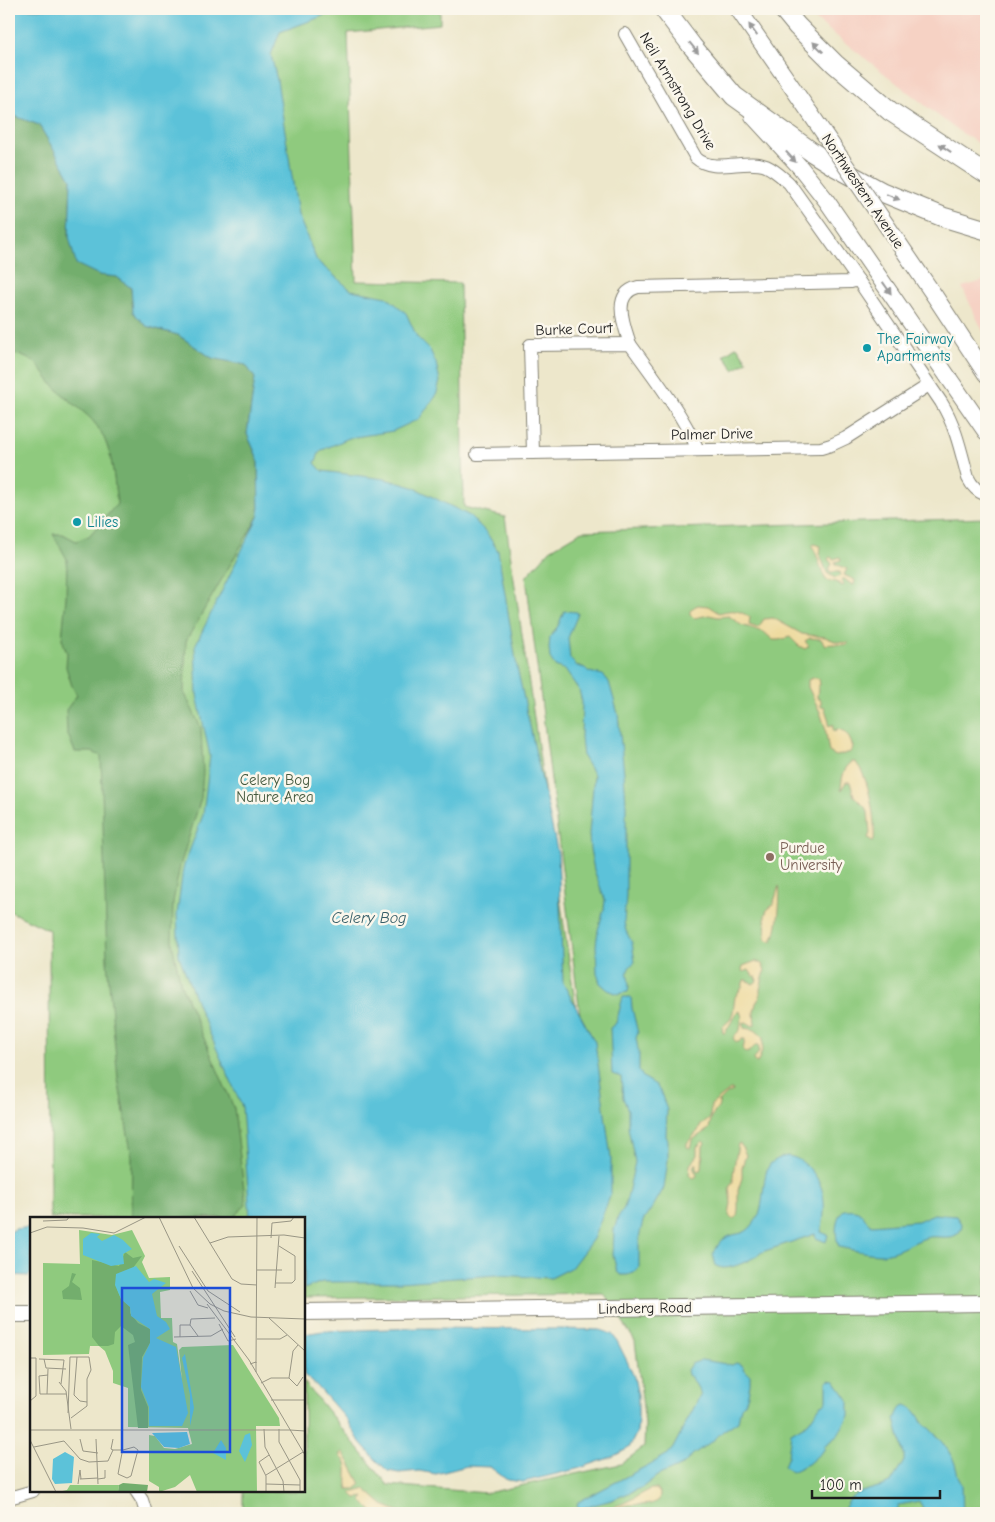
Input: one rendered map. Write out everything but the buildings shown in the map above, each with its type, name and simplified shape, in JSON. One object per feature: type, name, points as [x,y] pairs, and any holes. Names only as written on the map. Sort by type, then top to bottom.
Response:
[{"type":"highway","points":[[664,9],[734,96],[812,152],[882,192],[943,217],[986,230]]},
{"type":"highway","points":[[783,9],[797,26],[835,64],[890,111],[986,174]]},
{"type":"main road","name":"Northwestern Avenue","points":[[738,9],[986,374]]},
{"type":"main road","points":[[734,96],[800,167],[826,200],[986,432]]},
{"type":"main road","name":"Lindberg Road","points":[[305,1312],[986,1303]]},
{"type":"main road","points":[[9,1314],[30,1314]]},
{"type":"street","name":"Neil Armstrong Drive","points":[[625,34],[696,158],[701,162],[713,165],[755,163],[766,166],[789,183],[929,385],[951,420],[968,478],[977,490],[986,495]]},
{"type":"street","points":[[630,344],[622,318],[623,298],[626,293],[638,287],[851,282],[858,280]]},
{"type":"street","name":"Burke Court","points":[[533,453],[530,345],[630,344],[683,422],[698,450]]},
{"type":"street","name":"Palmer Drive","points":[[477,454],[821,448],[846,438],[929,385]]},
{"type":"street","points":[[9,1498],[30,1492]]},
{"type":"street","points":[[137,1492],[142,1500],[146,1513]]},
{"type":"shaded area","points":[[802,9],[986,9],[986,148],[954,128]]},
{"type":"shaded area","points":[[986,280],[986,338],[962,287]]},
{"type":"green space","name":"Celery Bog Nature Area","points":[[9,9],[440,9],[440,24],[348,33],[356,281],[460,283],[464,507],[505,517],[598,1161],[526,577],[550,550],[582,531],[986,518],[986,1513],[243,1513],[243,1492],[305,1492],[305,1383],[388,1485],[487,1493],[621,1464],[644,1447],[645,1424],[635,1341],[604,1294],[305,1298],[305,1217],[50,1217],[49,930],[9,911]]},
{"type":"green space","points":[[9,114],[39,125],[71,179],[69,237],[99,275],[117,277],[131,288],[133,312],[146,326],[178,335],[212,358],[247,365],[255,378],[247,434],[258,459],[259,515],[186,641],[184,692],[201,728],[203,772],[201,798],[180,866],[173,902],[172,943],[181,985],[234,1108],[246,1205],[236,1214],[236,1217],[131,1217],[132,1157],[118,1079],[107,961],[101,756],[92,752],[75,752],[67,732],[66,710],[77,695],[66,667],[67,653],[62,639],[67,559],[53,534],[63,534],[76,541],[89,536],[117,504],[113,469],[103,435],[88,416],[53,385],[34,362],[9,352]]},
{"type":"green space","points":[[737,346],[747,361],[734,370],[724,355]]},
{"type":"sand","points":[[814,544],[821,546],[820,555],[827,573],[835,578],[840,576],[840,572],[830,572],[829,569],[832,564],[828,559],[830,557],[834,559],[840,557],[841,560],[835,562],[835,564],[847,569],[844,575],[855,580],[854,585],[843,578],[841,580],[844,584],[843,586],[826,580],[812,546]]},
{"type":"sand","points":[[698,605],[708,606],[719,613],[735,611],[742,613],[750,617],[749,625],[758,628],[764,619],[773,618],[802,634],[848,643],[847,645],[825,645],[821,639],[810,638],[805,641],[809,646],[805,649],[790,637],[773,640],[764,632],[741,625],[729,616],[718,617],[709,615],[694,618],[690,611]]},
{"type":"sand","points":[[813,678],[819,679],[820,685],[818,686],[817,698],[821,700],[821,707],[824,706],[829,721],[828,725],[833,724],[835,732],[836,729],[839,729],[847,735],[853,747],[851,752],[836,756],[829,752],[825,727],[808,687],[808,680]]},
{"type":"sand","points":[[852,762],[855,762],[860,768],[868,787],[874,822],[874,840],[872,841],[868,838],[870,833],[867,809],[854,796],[850,782],[846,782],[841,790],[844,771]]},
{"type":"sand","points":[[779,886],[777,923],[774,937],[770,941],[766,939],[765,915],[767,910],[773,905]]},
{"type":"sand","points":[[756,961],[762,964],[765,971],[760,989],[760,997],[754,1012],[755,1025],[743,1023],[744,1028],[755,1030],[763,1037],[763,1048],[756,1063],[754,1059],[759,1052],[759,1045],[756,1045],[746,1053],[743,1050],[745,1039],[736,1042],[733,1038],[740,1030],[742,1017],[740,1011],[737,1012],[725,1033],[723,1033],[722,1027],[730,1020],[735,997],[742,987],[744,980],[753,984],[757,981],[756,977],[749,970],[743,972],[742,970],[743,966]]},
{"type":"sand","points":[[730,1090],[733,1091],[719,1102],[712,1116],[709,1129],[692,1140],[690,1148],[687,1147],[687,1143],[701,1125],[710,1119],[711,1105]]},
{"type":"sand","points":[[703,1141],[705,1143],[703,1146],[702,1169],[696,1170],[697,1164],[695,1164],[693,1167],[697,1175],[692,1178],[689,1175],[690,1165],[697,1155],[697,1147]]},
{"type":"sand","points":[[740,1143],[746,1155],[738,1190],[737,1217],[732,1219],[729,1216],[731,1203],[729,1188],[733,1181],[738,1144]]},
{"type":"sand","points":[[343,1453],[361,1484],[355,1489],[348,1489],[347,1468],[341,1457]]},
{"type":"sand","points":[[365,1489],[383,1505],[403,1513],[374,1513],[362,1501],[364,1497],[356,1498],[351,1493]]},
{"type":"sand","points":[[651,1489],[657,1489],[660,1494],[659,1500],[653,1503],[624,1506],[611,1513],[590,1513],[622,1504]]},
{"type":"water","name":"Celery Bog","points":[[9,9],[337,9],[280,32],[271,55],[277,80],[298,215],[317,261],[351,290],[387,297],[406,313],[417,337],[430,350],[436,363],[440,381],[436,396],[419,419],[393,431],[349,438],[320,451],[315,463],[322,471],[385,479],[413,487],[470,516],[486,532],[498,551],[517,667],[558,854],[563,983],[595,1042],[611,1158],[611,1194],[593,1239],[571,1268],[551,1278],[497,1275],[400,1282],[322,1282],[305,1289],[305,1217],[250,1217],[242,1107],[200,1011],[179,956],[177,915],[183,868],[203,815],[210,756],[197,695],[195,646],[259,515],[258,459],[247,434],[255,378],[246,365],[212,358],[178,335],[146,326],[133,312],[131,288],[117,277],[99,275],[76,264],[69,237],[71,179],[39,125],[9,114]]},
{"type":"water","points":[[564,611],[577,612],[578,614],[568,638],[570,659],[577,666],[585,668],[589,672],[603,675],[606,678],[609,682],[618,714],[626,803],[626,896],[624,922],[632,943],[635,962],[628,972],[628,992],[618,994],[608,990],[600,983],[597,973],[596,945],[605,900],[594,870],[590,849],[589,834],[594,775],[583,757],[581,738],[582,702],[579,690],[565,670],[555,666],[550,658],[550,637],[558,626]]},
{"type":"water","points":[[623,997],[631,997],[638,1033],[636,1038],[639,1070],[643,1077],[656,1085],[667,1110],[666,1136],[668,1140],[668,1160],[664,1188],[643,1221],[639,1238],[639,1267],[634,1273],[627,1275],[621,1275],[617,1272],[613,1255],[614,1230],[618,1217],[624,1208],[635,1162],[628,1127],[628,1110],[623,1098],[621,1077],[612,1074],[610,1028],[616,1023]]},
{"type":"water","points":[[787,1156],[805,1164],[820,1183],[824,1199],[821,1232],[828,1235],[826,1242],[816,1238],[815,1234],[762,1252],[738,1265],[728,1268],[716,1266],[713,1254],[721,1242],[729,1236],[748,1230],[756,1220],[761,1207],[765,1175],[770,1164]]},
{"type":"water","points":[[844,1210],[856,1210],[872,1225],[918,1221],[934,1214],[956,1216],[962,1225],[959,1232],[953,1236],[929,1237],[888,1253],[860,1252],[839,1247],[836,1227],[838,1217]]},
{"type":"water","points":[[30,1227],[29,1276],[9,1275],[9,1233],[15,1229]]},
{"type":"water","points":[[422,1328],[600,1330],[612,1334],[634,1377],[638,1396],[637,1432],[629,1448],[612,1457],[577,1469],[523,1482],[507,1480],[490,1467],[467,1466],[436,1474],[419,1471],[399,1473],[388,1471],[360,1442],[348,1421],[317,1386],[305,1376],[305,1334],[323,1331]]},
{"type":"water","points":[[702,1360],[732,1365],[736,1363],[742,1365],[750,1375],[748,1395],[741,1407],[738,1421],[692,1455],[684,1464],[657,1476],[643,1487],[612,1500],[579,1509],[577,1506],[578,1502],[656,1461],[668,1454],[673,1448],[701,1394],[692,1378],[688,1375],[687,1370],[691,1364]]},
{"type":"water","points":[[829,1380],[835,1381],[849,1401],[849,1416],[837,1436],[825,1445],[824,1450],[808,1464],[791,1472],[784,1466],[788,1456],[791,1433],[808,1423],[820,1406],[827,1400],[827,1382]]},
{"type":"water","points":[[905,1405],[914,1410],[925,1425],[942,1442],[953,1459],[962,1484],[963,1513],[926,1513],[919,1501],[899,1505],[897,1513],[842,1513],[850,1499],[858,1493],[891,1482],[900,1468],[904,1461],[904,1454],[895,1419],[900,1408]]},
{"type":"place","name":"The Fairway Apartments","points":[[867,348]]},
{"type":"place","name":"Lilies","points":[[77,522]]},
{"type":"place","name":"Purdue University","points":[[770,857]]}]
